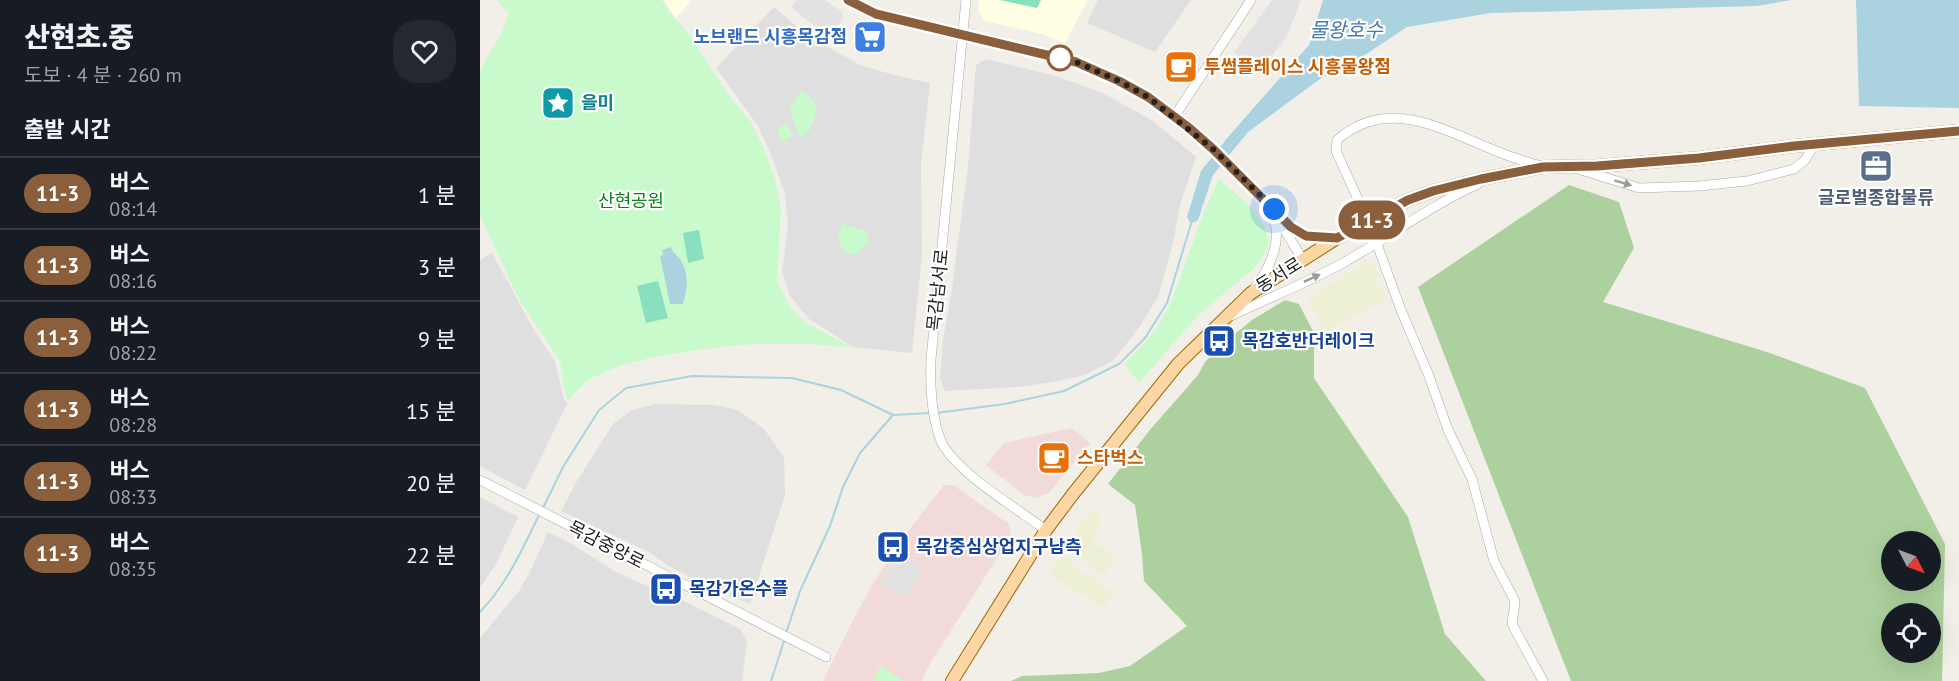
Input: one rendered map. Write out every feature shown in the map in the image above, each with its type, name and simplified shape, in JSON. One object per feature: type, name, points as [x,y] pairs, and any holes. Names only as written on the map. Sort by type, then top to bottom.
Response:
[{"type":"main road","name":"동서로","points":[[952,681],[1046,530],[1072,494],[1178,364],[1251,293],[1337,238],[1408,200],[1433,191],[1543,167],[1597,166],[1699,158],[1815,144],[1959,131]]},
{"type":"street","points":[[848,0],[876,14],[1076,62],[1119,81],[1148,97],[1188,127],[1297,231],[1306,236],[1337,238]]},
{"type":"street","name":"목감남서로","points":[[966,0],[931,359],[933,406],[942,443],[956,461],[993,492],[1046,530]]},
{"type":"street","points":[[1174,117],[1251,0]]},
{"type":"street","points":[[1362,208],[1336,151],[1337,140],[1350,128],[1377,119],[1411,119],[1455,132],[1501,153],[1543,167]]},
{"type":"street","points":[[1567,166],[1639,188],[1699,186],[1747,181],[1794,169],[1805,160],[1815,144]]},
{"type":"street","points":[[1221,321],[1340,264],[1375,240],[1420,214],[1495,176]]},
{"type":"street","points":[[1266,200],[1303,260]]},
{"type":"street","points":[[1251,293],[1272,261],[1275,248],[1275,221],[1266,200]]},
{"type":"street","points":[[1375,240],[1448,430],[1472,479],[1494,561],[1515,600],[1512,624],[1544,681]]},
{"type":"street","name":"목감중앙로","points":[[480,480],[821,655]]},
{"type":"shaded area","points":[[663,0],[692,0],[676,18]]},
{"type":"shaded area","points":[[797,0],[825,0],[842,12],[843,18],[833,34],[829,35],[813,25],[791,7]]},
{"type":"shaded area","points":[[979,0],[1088,0],[1065,43],[1042,34],[985,21],[978,12]]},
{"type":"shaded area","points":[[1098,0],[1191,0],[1155,52],[1087,23]]},
{"type":"shaded area","points":[[1272,0],[1301,0],[1287,36],[1260,71],[1234,52]]},
{"type":"shaded area","points":[[774,7],[808,36],[860,65],[930,83],[921,165],[922,256],[912,353],[853,347],[809,319],[790,296],[782,272],[788,225],[785,193],[758,126],[716,68]]},
{"type":"shaded area","points":[[986,59],[1056,76],[1105,94],[1153,121],[1196,157],[1180,205],[1173,243],[1158,297],[1138,329],[1113,361],[1082,376],[1053,382],[1018,387],[945,391],[940,378],[943,340],[968,167],[976,65]]},
{"type":"shaded area","points":[[492,253],[534,330],[555,361],[564,400],[568,402],[525,490],[480,466],[480,260]]},
{"type":"shaded area","points":[[1370,261],[1374,263],[1381,277],[1374,280],[1378,290],[1386,286],[1389,292],[1382,296],[1384,300],[1329,330],[1321,323],[1308,300]]},
{"type":"shaded area","points":[[656,404],[714,405],[738,410],[764,429],[784,457],[785,495],[750,604],[694,579],[670,567],[649,552],[561,511],[613,424],[632,410]]},
{"type":"shaded area","points":[[1072,428],[1090,443],[1049,493],[1036,498],[1024,495],[986,465],[1004,443]]},
{"type":"shaded area","points":[[944,485],[953,485],[1009,524],[1011,536],[921,681],[823,681],[874,582],[909,530]]},
{"type":"shaded area","points":[[480,497],[518,517],[497,562],[480,588]]},
{"type":"shaded area","points":[[1094,508],[1102,518],[1092,542],[1116,557],[1105,576],[1066,549]]},
{"type":"shaded area","points":[[548,532],[572,544],[616,572],[660,589],[740,629],[747,640],[742,681],[480,681],[480,638],[519,591]]},
{"type":"shaded area","points":[[898,552],[923,570],[905,598],[880,582]]},
{"type":"shaded area","points":[[1064,553],[1072,559],[1078,572],[1087,574],[1112,591],[1114,594],[1104,608],[1052,577],[1050,573]]},
{"type":"green space","name":"산현공원","points":[[497,0],[662,0],[688,33],[728,94],[751,122],[764,149],[775,179],[781,209],[777,281],[790,307],[806,323],[853,348],[808,344],[766,344],[723,347],[669,355],[637,361],[606,371],[584,383],[569,400],[566,398],[560,361],[520,301],[480,216],[480,71],[502,32],[509,14]]},
{"type":"green space","points":[[1000,0],[1041,0],[1037,8]]},
{"type":"green space","points":[[802,91],[817,106],[811,128],[800,137],[792,118],[791,108]]},
{"type":"green space","points":[[788,124],[793,136],[781,142],[777,128]]},
{"type":"green space","points":[[1219,179],[1249,206],[1264,225],[1269,243],[1261,260],[1252,270],[1198,315],[1139,383],[1125,364],[1155,331],[1171,303],[1205,209]]},
{"type":"green space","points":[[1569,185],[1619,202],[1634,248],[1603,302],[1767,352],[1865,388],[1938,531],[1881,531],[1881,591],[1941,591],[1941,536],[1945,544],[1942,681],[1571,681],[1418,287]]},
{"type":"green space","points":[[842,224],[866,231],[869,241],[856,255],[843,252],[838,238]]},
{"type":"green space","points":[[699,230],[704,259],[688,263],[683,233]]},
{"type":"green space","points":[[658,281],[668,318],[646,323],[637,286]]},
{"type":"green space","points":[[1285,300],[1299,304],[1314,333],[1314,378],[1408,517],[1445,634],[1486,681],[1011,681],[1022,676],[1099,673],[1130,666],[1187,626],[1144,581],[1135,505],[1108,484],[1149,431],[1198,375],[1205,362],[1252,320]]},
{"type":"green space","points":[[880,666],[904,681],[873,681]]},
{"type":"water","name":"물왕호수","points":[[1323,0],[1791,0],[1757,6],[1491,13],[1407,27],[1368,53],[1320,79],[1248,132],[1213,175],[1198,220],[1191,224],[1187,217],[1201,171],[1309,45]]},
{"type":"water","points":[[1856,0],[1959,0],[1959,108],[1859,106]]},
{"type":"water","points":[[671,247],[683,264],[686,275],[687,286],[683,304],[670,304],[660,256],[663,255],[662,250]]},
{"type":"waterway","points":[[936,413],[1005,404],[1064,391],[1119,364],[1145,338],[1167,303],[1191,224]]},
{"type":"waterway","points":[[543,508],[563,467],[599,410],[626,388],[692,376],[792,378],[841,390],[893,415]]},
{"type":"waterway","points":[[786,633],[800,591],[830,526],[843,487],[860,453],[893,415],[931,413]]},
{"type":"waterway","points":[[480,612],[506,578],[540,513]]},
{"type":"waterway","points":[[771,681],[785,638]]},
{"type":"tunnel","points":[[1362,208],[1374,236]]},
{"type":"bus line","name":"11-3","points":[[848,0],[876,14],[1076,62],[1119,81],[1148,97],[1188,127],[1266,200],[1291,227],[1306,236],[1337,238],[1408,200],[1433,191],[1543,167],[1597,166],[1699,158],[1794,146],[1959,131]]},
{"type":"place","name":"노브랜드 시흥목감점","points":[[870,37]]},
{"type":"place","name":"투썸플레이스 시흥물왕점","points":[[1181,67]]},
{"type":"place","name":"을미","points":[[558,103]]},
{"type":"place","name":"글로벌종합물류","points":[[1876,166]]},
{"type":"place","name":"목감호반더레이크","points":[[1219,341]]},
{"type":"place","name":"스타벅스","points":[[1054,458]]},
{"type":"place","name":"목감중심상업지구남측","points":[[893,547]]},
{"type":"place","name":"목감가온수플","points":[[666,589]]},
{"type":"route","points":[[1060,58],[1053,57],[1076,62],[1148,97],[1213,149],[1274,209]]}]
